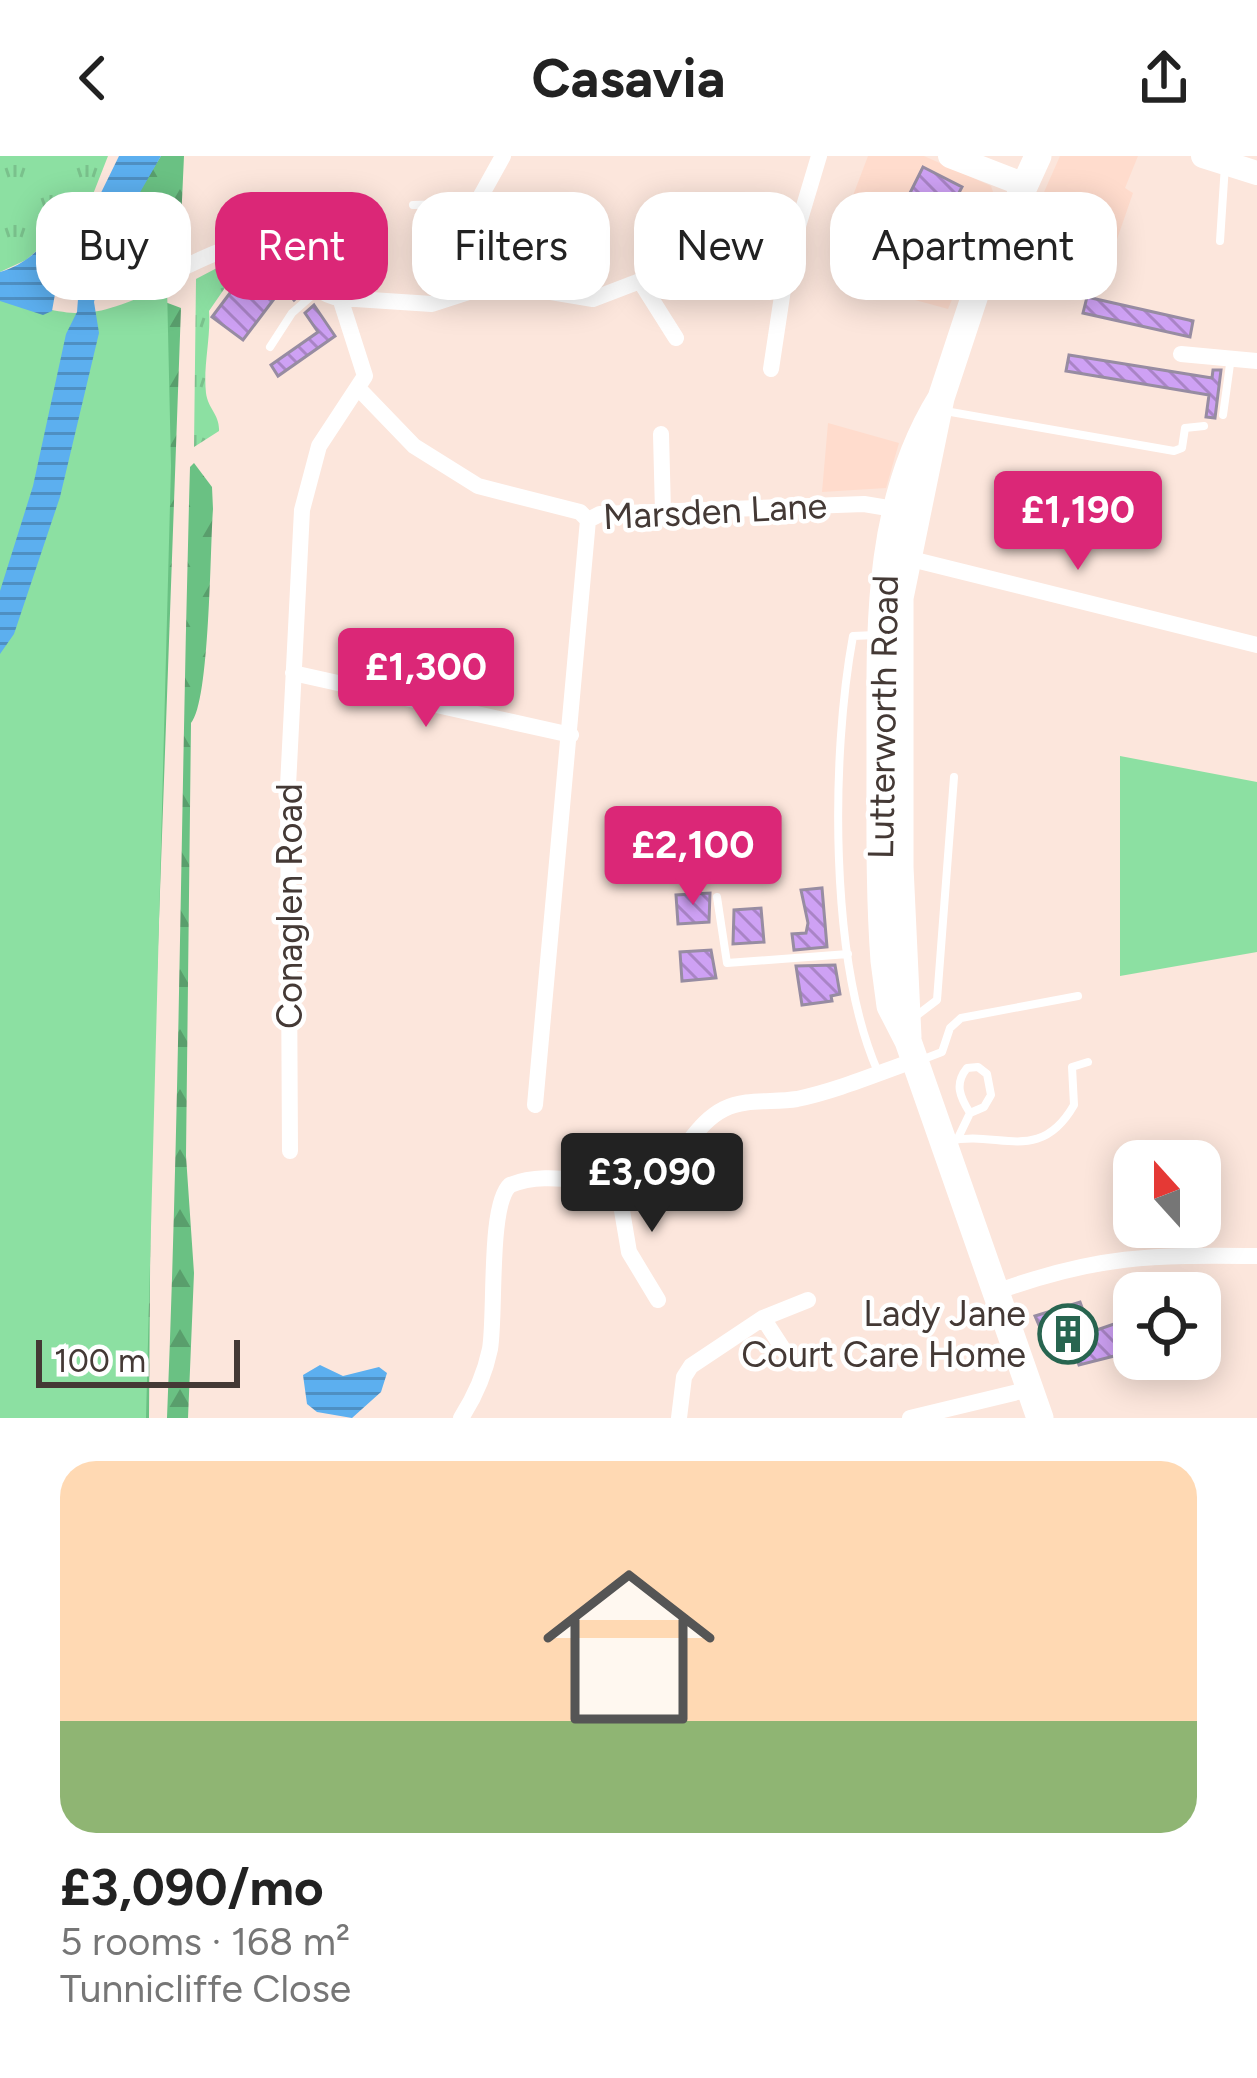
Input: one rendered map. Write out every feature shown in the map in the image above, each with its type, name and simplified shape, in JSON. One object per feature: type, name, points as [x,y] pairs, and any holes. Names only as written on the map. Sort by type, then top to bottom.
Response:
[{"type":"main road","name":"Lutterworth Road","points":[[1038,156],[976,292],[922,456],[897,555],[880,915],[906,1026],[1040,1418]]},
{"type":"street","points":[[483,192],[503,156]]},
{"type":"street","points":[[806,199],[819,156]]},
{"type":"street","points":[[957,157],[1024,185]]},
{"type":"street","points":[[1214,160],[1257,173]]},
{"type":"street","points":[[341,300],[364,376],[359,388]]},
{"type":"street","points":[[371,300],[433,304],[443,300]]},
{"type":"street","points":[[652,300],[676,338]]},
{"type":"street","points":[[771,369],[781,300]]},
{"type":"street","points":[[1180,354],[1221,350],[1257,361]]},
{"type":"street","name":"Marsden Lane","points":[[359,388],[400,435],[445,467],[478,486],[580,512],[588,520],[600,514],[864,504],[906,512]]},
{"type":"street","name":"Conaglen Road","points":[[290,1151],[288,786],[302,510],[310,469],[327,431],[359,388]]},
{"type":"street","points":[[661,434],[663,512]]},
{"type":"street","points":[[535,1105],[588,520]]},
{"type":"street","points":[[897,555],[1257,645]]},
{"type":"street","points":[[293,674],[571,735]]},
{"type":"street","points":[[461,1418],[489,1353],[498,1272],[497,1209],[504,1190],[532,1176],[617,1181],[663,1169],[729,1106],[802,1098],[878,1073],[906,1026]]},
{"type":"street","points":[[617,1181],[629,1252],[658,1300]]},
{"type":"street","points":[[996,1292],[1071,1264],[1113,1258],[1257,1256]]},
{"type":"street","points":[[680,1418],[684,1377],[692,1366],[763,1318],[808,1300]]},
{"type":"street","points":[[763,1318],[789,1358]]},
{"type":"street","points":[[910,1418],[1030,1389]]},
{"type":"lane","points":[[1214,160],[1220,241]]},
{"type":"lane","points":[[269,347],[307,300]]},
{"type":"lane","points":[[1221,350],[1223,415]]},
{"type":"lane","points":[[940,404],[1174,451],[1182,448],[1185,428],[1204,426]]},
{"type":"lane","points":[[878,1073],[860,1031],[848,954],[836,746],[853,636],[890,635]]},
{"type":"lane","points":[[954,777],[937,1000],[906,1026],[942,1052],[950,1028],[961,1018],[1078,996]]},
{"type":"lane","points":[[717,897],[727,963],[848,954]]},
{"type":"lane","points":[[949,1141],[1019,1145],[1045,1133],[1074,1105],[1072,1067],[1088,1062]]},
{"type":"lane","points":[[949,1141],[991,1095],[987,1074],[978,1066],[967,1068],[960,1078],[961,1098],[970,1113]]},
{"type":"shaded area","points":[[868,156],[924,156],[991,186],[993,192],[854,192]]},
{"type":"shaded area","points":[[1060,156],[1138,156],[1125,188],[1133,193],[1117,239],[1117,192],[1044,192]]},
{"type":"shaded area","points":[[915,300],[952,300],[948,309]]},
{"type":"shaded area","points":[[828,423],[899,443],[886,488],[822,492]]},
{"type":"green space","points":[[0,156],[108,156],[94,192],[36,192],[36,251],[0,272]]},
{"type":"green space","points":[[161,156],[184,156],[182,192],[138,192]]},
{"type":"green space","points":[[215,269],[217,300],[209,311],[205,373],[206,393],[219,431],[194,447],[196,279]]},
{"type":"green space","points":[[0,294],[68,312],[132,300],[167,300],[171,466],[146,1418],[0,1418]]},
{"type":"green space","points":[[165,302],[181,308],[151,1141],[149,1418],[131,1418]]},
{"type":"green space","points":[[194,463],[212,487],[213,509],[206,656],[191,723],[186,1156],[194,1273],[188,1418],[167,1418],[190,467]]},
{"type":"green space","points":[[1120,756],[1257,782],[1257,952],[1120,976]]},
{"type":"water","points":[[119,156],[161,156],[140,192],[101,192]]},
{"type":"water","points":[[36,251],[36,300],[54,300],[52,311],[43,315],[0,301],[0,272]]},
{"type":"water","points":[[78,300],[95,300],[99,333],[60,497],[14,634],[0,654],[0,591],[33,486],[66,334]]},
{"type":"water","points":[[320,1365],[343,1376],[379,1367],[387,1373],[381,1392],[352,1418],[317,1412],[307,1404],[303,1375]]},
{"type":"building","points":[[923,167],[962,187],[959,192],[910,192]]},
{"type":"building","points":[[225,300],[273,300],[243,340],[212,317]]},
{"type":"building","points":[[1086,300],[1100,300],[1193,321],[1190,337],[1083,313]]},
{"type":"building","points":[[314,305],[335,336],[278,376],[271,365],[318,332],[305,313]]},
{"type":"building","points":[[1069,355],[1212,378],[1213,370],[1221,370],[1215,418],[1206,417],[1209,395],[1066,371]]},
{"type":"building","points":[[822,888],[827,947],[794,950],[792,934],[806,933],[808,923],[801,890]]},
{"type":"building","points":[[710,893],[709,922],[678,924],[676,895]]},
{"type":"building","points":[[761,908],[764,942],[733,944],[734,910]]},
{"type":"building","points":[[711,950],[716,978],[682,981],[680,952]]},
{"type":"building","points":[[835,965],[840,994],[831,996],[832,1001],[802,1005],[796,966]]},
{"type":"building","name":"Lady Jane Court Care Home","points":[[1080,1302],[1091,1332],[1113,1324],[1113,1356],[1079,1365],[1074,1351],[1052,1355],[1035,1316]]},
{"type":"place","name":"Lady Jane Court Care Home","points":[[1068,1334]]}]
